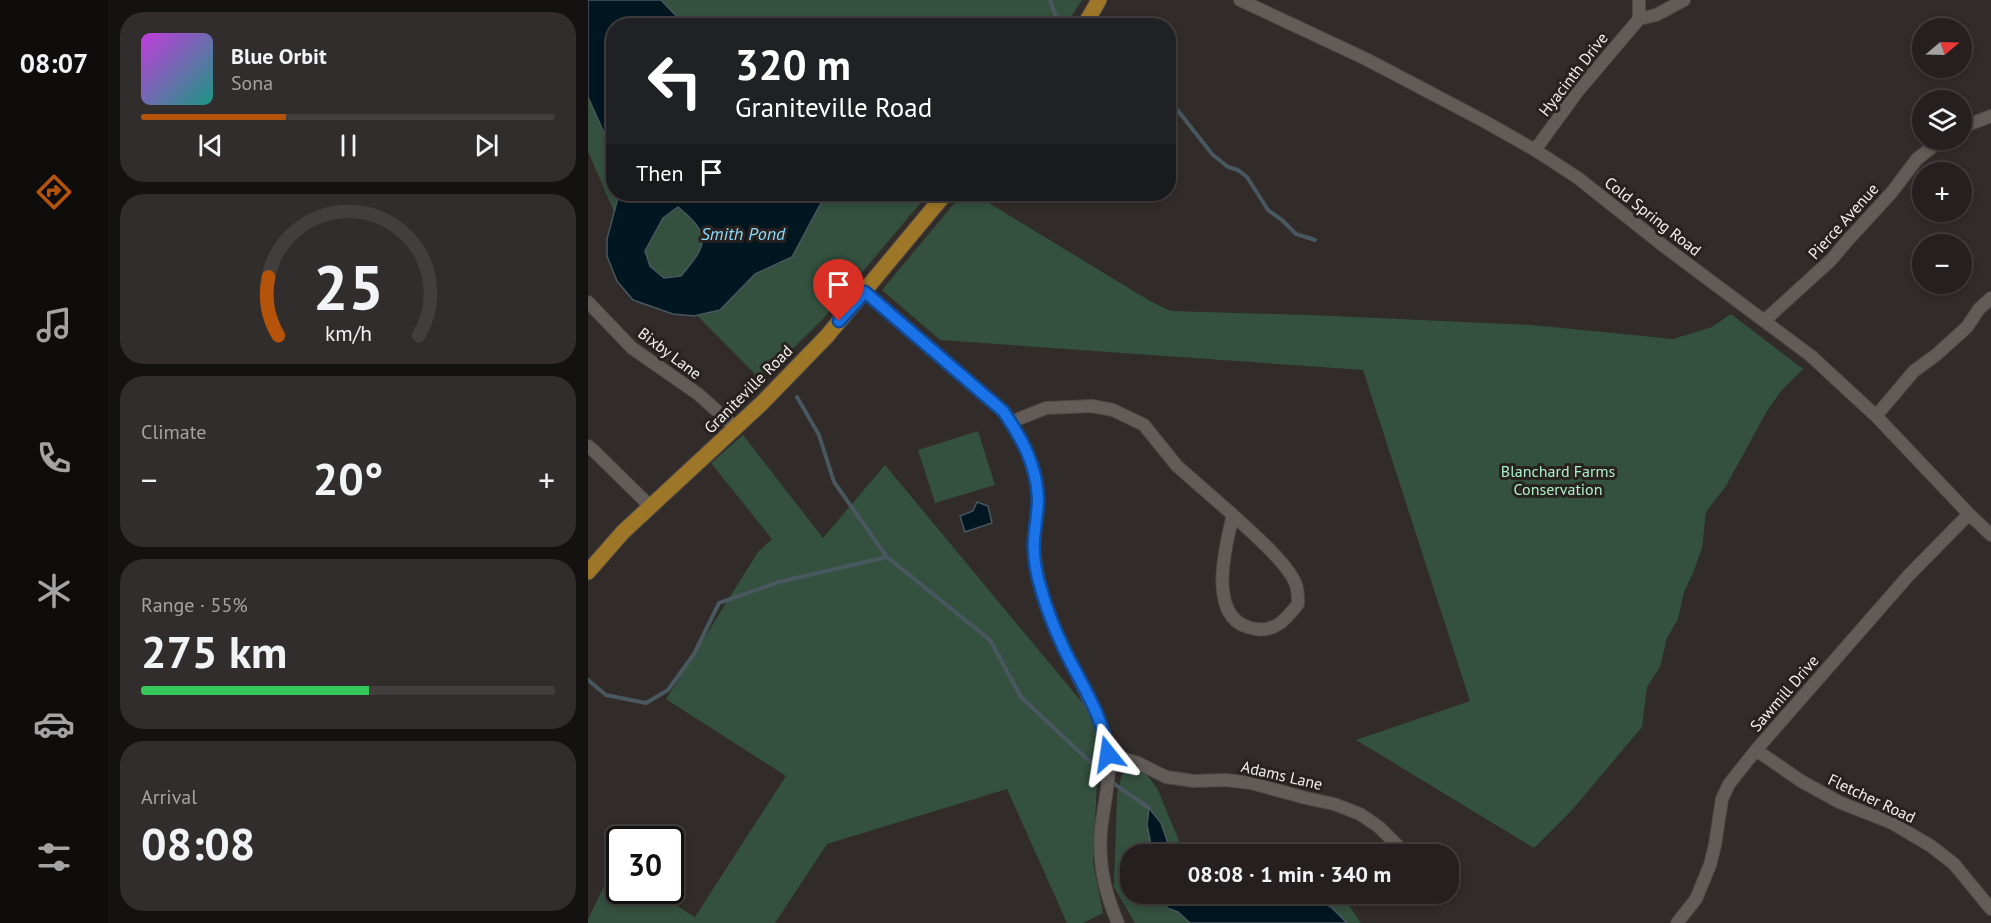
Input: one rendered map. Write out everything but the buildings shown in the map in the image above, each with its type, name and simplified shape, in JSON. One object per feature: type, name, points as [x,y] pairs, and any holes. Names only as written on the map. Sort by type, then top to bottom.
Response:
[{"type":"main road","points":[[1089,18],[1099,0]]},
{"type":"main road","name":"Graniteville Road","points":[[588,572],[623,532],[762,403],[827,336],[939,201]]},
{"type":"street","name":"Cold Spring Road","points":[[1240,0],[1365,59],[1535,150],[1586,184],[1665,247],[1811,356],[1876,416],[1991,535]]},
{"type":"street","points":[[1639,0],[1638,19],[1656,15],[1684,0]]},
{"type":"street","name":"Hyacinth Drive","points":[[1535,150],[1578,92],[1638,19]]},
{"type":"street","points":[[1972,124],[1991,116]]},
{"type":"street","name":"Pierce Avenue","points":[[1764,321],[1831,260],[1892,192],[1917,159],[1928,150]]},
{"type":"street","points":[[865,292],[1003,411],[1028,453],[1038,496],[1034,539],[1040,586],[1063,647],[1106,739],[1108,782],[1100,849],[1101,868],[1108,901],[1118,923]]},
{"type":"street","points":[[1876,416],[1914,370],[1936,355],[1967,327],[1979,309],[1991,298]]},
{"type":"street","name":"Bixby Lane","points":[[588,302],[632,348],[698,394],[735,428]]},
{"type":"street","points":[[1011,422],[1046,408],[1092,406],[1113,410],[1144,425],[1178,466],[1233,515],[1256,536],[1278,560],[1296,585],[1298,604],[1287,619],[1274,628],[1258,630],[1243,626],[1226,608],[1223,592],[1224,566],[1233,515]]},
{"type":"street","points":[[588,446],[650,506]]},
{"type":"street","name":"Sawmill Drive","points":[[1677,923],[1696,899],[1710,865],[1722,799],[1729,784],[1909,575],[1969,514]]},
{"type":"street","name":"Fletcher Road","points":[[1756,750],[1801,782],[1839,802],[1892,823],[1931,846],[1954,864],[1991,909]]},
{"type":"street","name":"Adams Lane","points":[[1108,754],[1138,763],[1166,777],[1194,781],[1226,780],[1251,783],[1334,804],[1360,814],[1396,844]]},
{"type":"green space","points":[[588,0],[1082,0],[1070,18],[606,18],[606,193],[588,151]]},
{"type":"green space","points":[[609,201],[922,201],[822,320],[761,380],[629,247]]},
{"type":"green space","name":"Blanchard Farms Conservation","points":[[956,201],[986,201],[1150,301],[1171,311],[1532,325],[1673,339],[1712,327],[1731,314],[1803,369],[1781,391],[1767,411],[1726,486],[1706,512],[1702,548],[1684,592],[1678,619],[1667,638],[1660,667],[1647,687],[1642,727],[1572,810],[1534,848],[1356,740],[1470,701],[1363,370],[940,340],[882,290]]},
{"type":"green space","points":[[978,431],[995,485],[935,503],[918,450]]},
{"type":"green space","points":[[743,435],[823,538],[885,465],[1086,707],[1099,740],[1093,863],[1103,913],[1083,923],[1067,923],[1007,789],[827,844],[775,923],[588,923],[606,882],[606,904],[674,904],[695,917],[786,776],[666,699],[758,552],[772,539],[711,463]]},
{"type":"green space","points":[[1131,770],[1146,774],[1157,788],[1180,844],[1120,844],[1120,897],[1114,887],[1117,796],[1122,774]]},
{"type":"green space","points":[[1124,904],[1348,904],[1361,923],[1135,923]]},
{"type":"water","points":[[588,0],[661,0],[678,18],[606,18],[606,137],[588,97]]},
{"type":"water","name":"Smith Pond","points":[[617,201],[822,201],[792,257],[755,274],[720,310],[694,316],[673,314],[633,300],[617,281],[607,256],[607,239]],"holes":[[[678,207],[697,225],[702,240],[697,256],[681,276],[664,278],[650,266],[645,251],[663,218]]]},
{"type":"water","points":[[977,502],[988,506],[992,523],[965,532],[960,516],[973,511]]},
{"type":"water","points":[[1149,808],[1161,823],[1168,844],[1151,844],[1147,825]]},
{"type":"water","points":[[1164,904],[1325,904],[1347,923],[1190,923],[1178,912],[1167,908]]},
{"type":"waterway","points":[[1050,0],[1055,14],[1060,18]]},
{"type":"waterway","points":[[1176,108],[1212,154],[1228,167],[1238,170],[1247,177],[1268,210],[1296,234],[1315,240]]},
{"type":"waterway","points":[[797,397],[819,435],[834,482],[887,557],[990,640],[1021,697],[1105,776]]},
{"type":"waterway","points":[[588,680],[606,695],[646,703],[668,690],[694,654],[719,603],[779,582],[887,557]]},
{"type":"waterway","points":[[1110,781],[1149,808]]},
{"type":"route","points":[[839,321],[865,292],[1003,411],[1018,432],[1034,471],[1038,496],[1034,539],[1040,586],[1063,647],[1106,739],[1108,754]]}]
